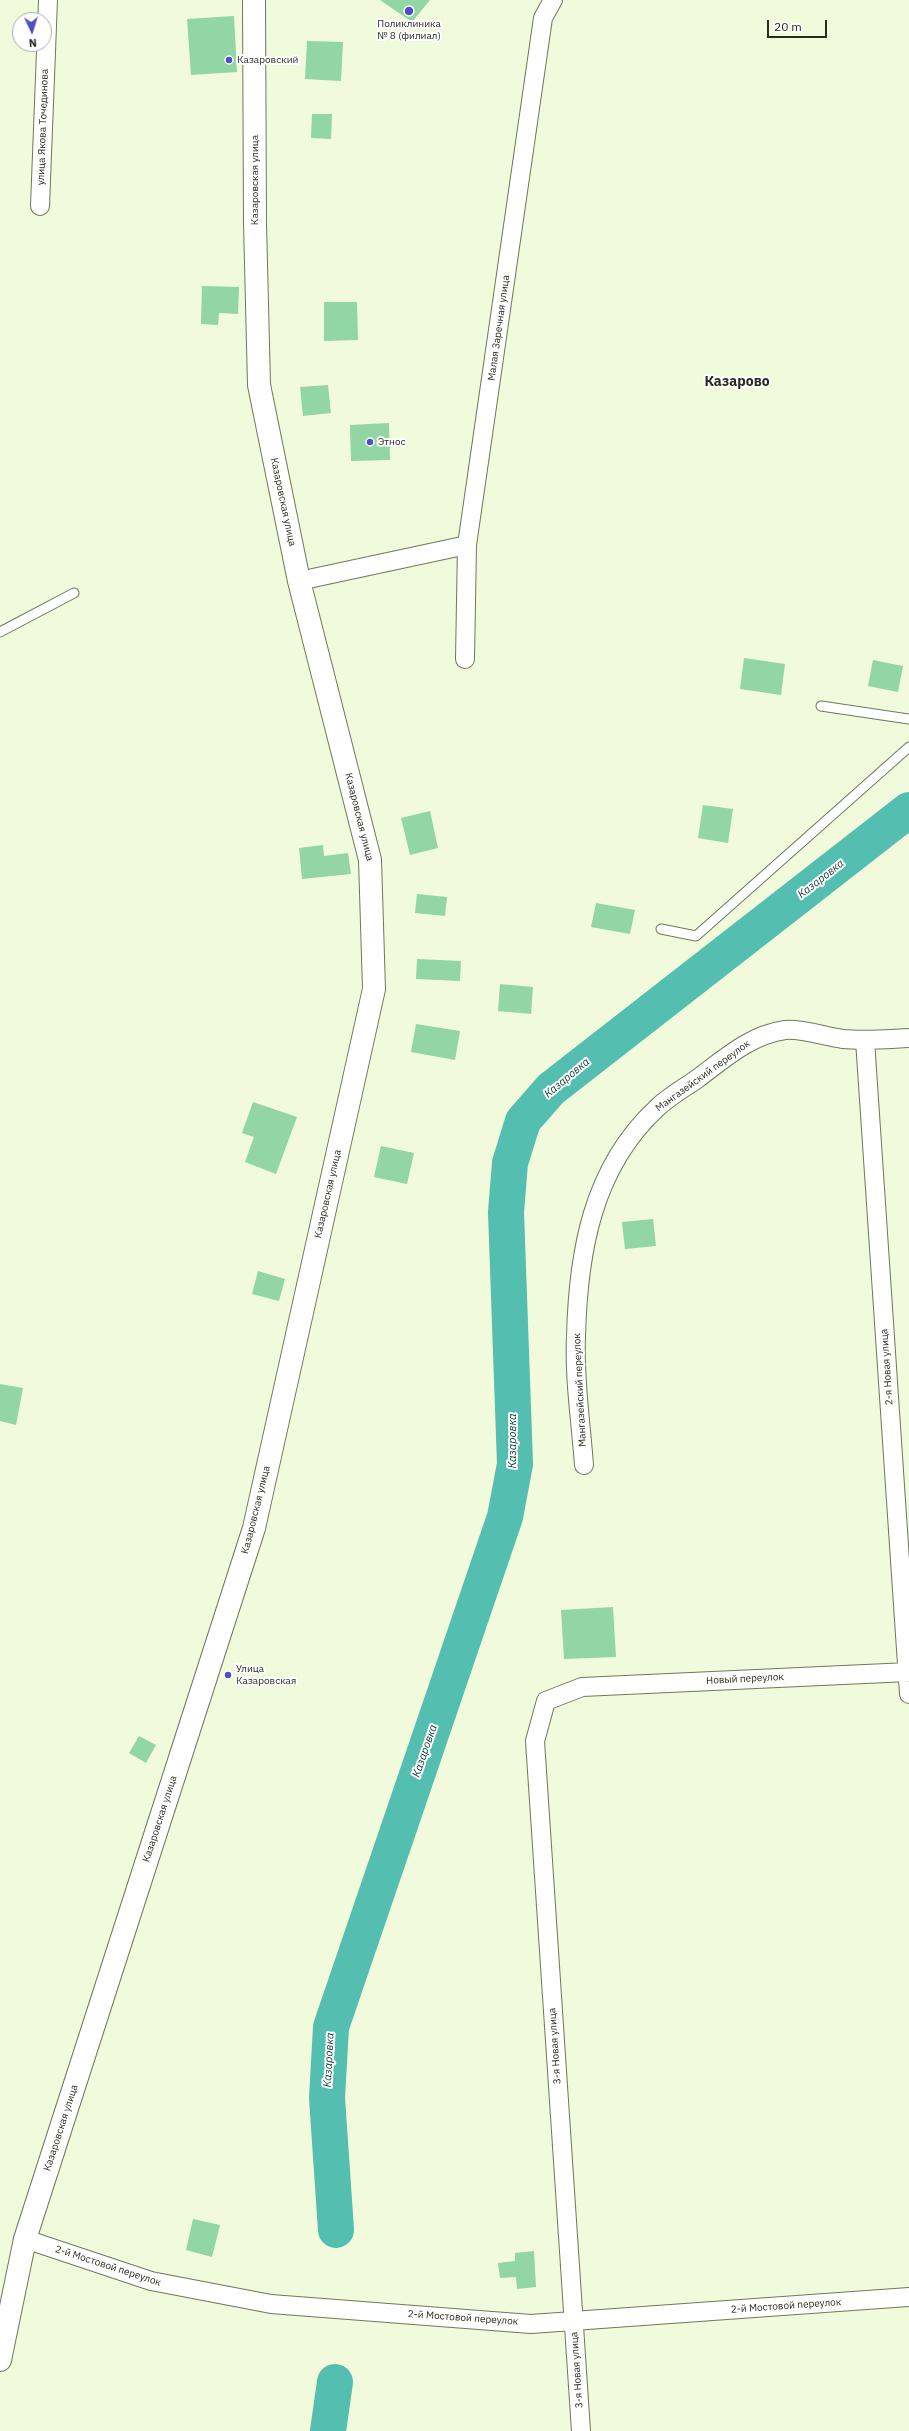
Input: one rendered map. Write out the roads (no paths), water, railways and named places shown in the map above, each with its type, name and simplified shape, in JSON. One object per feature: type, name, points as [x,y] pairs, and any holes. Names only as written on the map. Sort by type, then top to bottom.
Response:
[{"type":"street","name":"улица Якова Точединова","points":[[40,206],[48,0]]},
{"type":"street","name":"Казаровская улица","points":[[0,2360],[25,2239],[254,1528],[374,989],[370,860],[299,581],[259,385],[255,223],[254,0]]},
{"type":"street","name":"Малая Заречная улица","points":[[465,659],[468,545],[543,18],[553,0]]},
{"type":"street","points":[[299,581],[468,545]]},
{"type":"street","name":"Мангазейский переулок","points":[[584,1465],[575,1338],[585,1243],[594,1205],[608,1170],[628,1142],[657,1108],[747,1042],[766,1034],[787,1030],[865,1040],[909,1038]]},
{"type":"street","name":"2-я Новая улица","points":[[865,1040],[902,1502],[909,1694]]},
{"type":"street","name":"Новый переулок","points":[[582,1687],[908,1672]]},
{"type":"street","name":"3-я Новая улица","points":[[581,2431],[535,1741],[546,1700],[582,1687]]},
{"type":"street","name":"2-й Мостовой переулок","points":[[25,2239],[151,2281],[271,2304],[531,2324],[909,2297]]},
{"type":"lane","points":[[0,632],[74,593]]},
{"type":"lane","points":[[821,706],[909,719]]},
{"type":"lane","points":[[661,929],[696,936],[909,747]]},
{"type":"waterway","name":"Казаровка","points":[[336,2230],[327,2098],[331,2027],[505,1517],[515,1464],[506,1212],[510,1163],[523,1121],[551,1089],[909,810]]},
{"type":"waterway","name":"Казаровка","points":[[328,2431],[335,2382]]},
{"type":"place","name":"Поликлиника № 8 (филиал)","points":[[409,11]]},
{"type":"place","name":"Казаровский","points":[[229,60]]},
{"type":"place","name":"Этнос","points":[[370,442]]},
{"type":"place","name":"Улица Казаровская","points":[[228,1675]]},
{"type":"district","name":"Казарово","points":[[737,382]]}]
